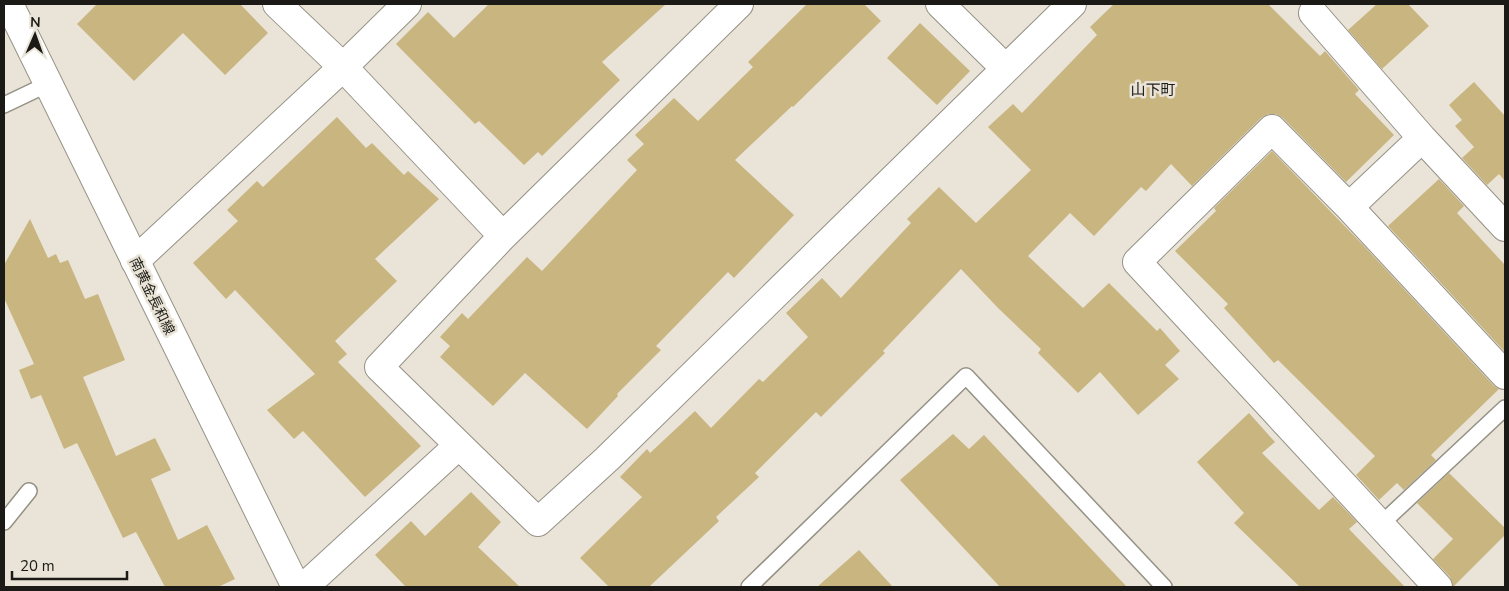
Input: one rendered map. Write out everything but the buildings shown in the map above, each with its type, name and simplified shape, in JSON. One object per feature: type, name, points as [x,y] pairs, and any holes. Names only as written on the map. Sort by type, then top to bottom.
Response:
[{"type":"street","name":"南黄金長和線","points":[[9,4],[296,587]]},
{"type":"street","points":[[277,4],[343,67],[503,236]]},
{"type":"street","points":[[135,261],[343,67],[407,4]]},
{"type":"street","points":[[740,4],[503,236],[378,367],[538,522],[606,459],[1072,4]]},
{"type":"street","points":[[940,4],[1005,68]]},
{"type":"street","points":[[1313,13],[1422,138],[1505,227]]},
{"type":"street","points":[[1438,587],[1379,526],[1136,262],[1272,129],[1349,207],[1505,375]]},
{"type":"street","points":[[1349,207],[1422,138]]},
{"type":"street","points":[[304,587],[459,445]]},
{"type":"lane","points":[[4,105],[48,84]]},
{"type":"lane","points":[[749,587],[966,376],[1164,587]]},
{"type":"lane","points":[[1379,526],[1505,408]]},
{"type":"lane","points":[[4,522],[29,490]]},
{"type":"district","name":"山下町","points":[[1153,90]]}]
